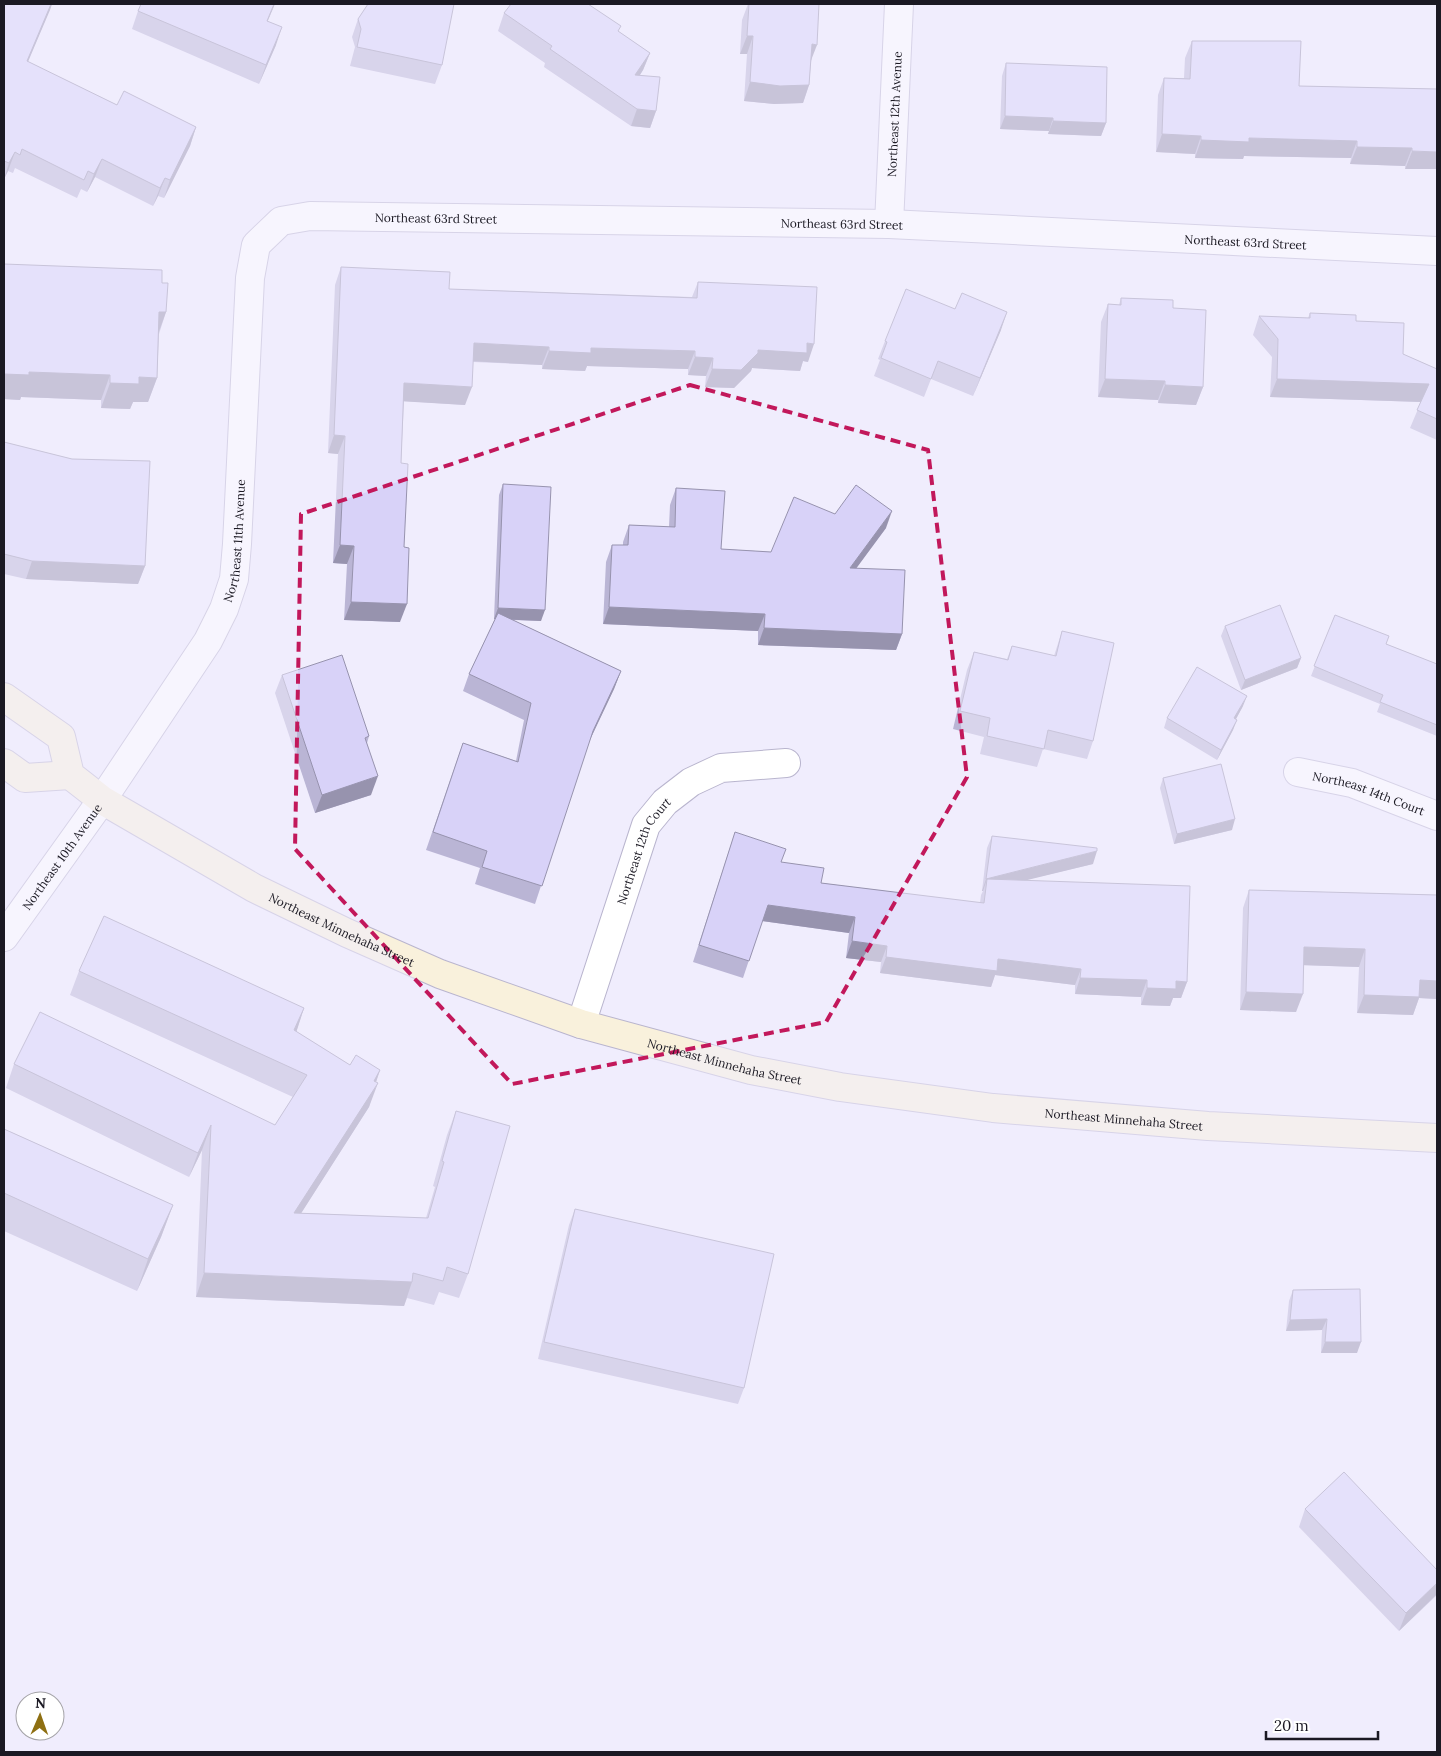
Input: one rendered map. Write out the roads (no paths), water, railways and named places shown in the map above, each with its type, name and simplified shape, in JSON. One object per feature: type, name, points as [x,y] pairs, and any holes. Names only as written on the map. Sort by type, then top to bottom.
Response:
[{"type":"main road","points":[[4,697],[61,737],[70,775],[25,778],[4,763]]},
{"type":"main road","name":"Northeast Minnehaha Street","points":[[70,775],[102,800],[254,888],[347,933],[440,974],[581,1024],[751,1070],[840,1087],[983,1107],[1208,1126],[1437,1138]]},
{"type":"street","name":"Northeast 12th Avenue","points":[[889,224],[899,4]]},
{"type":"street","name":"Northeast 63rd Street","points":[[256,246],[281,221],[310,216],[889,224],[1437,251]]},
{"type":"street","name":"Northeast 11th Avenue","points":[[102,800],[208,641],[224,609],[234,579],[250,278],[256,246]]},
{"type":"street","name":"Northeast 12th Court","points":[[581,1024],[646,826],[665,802],[691,782],[721,768],[786,764]]},
{"type":"street","name":"Northeast 14th Court","points":[[1298,772],[1352,783],[1437,816]]},
{"type":"street","name":"Northeast 10th Avenue","points":[[4,937],[102,800]]}]
